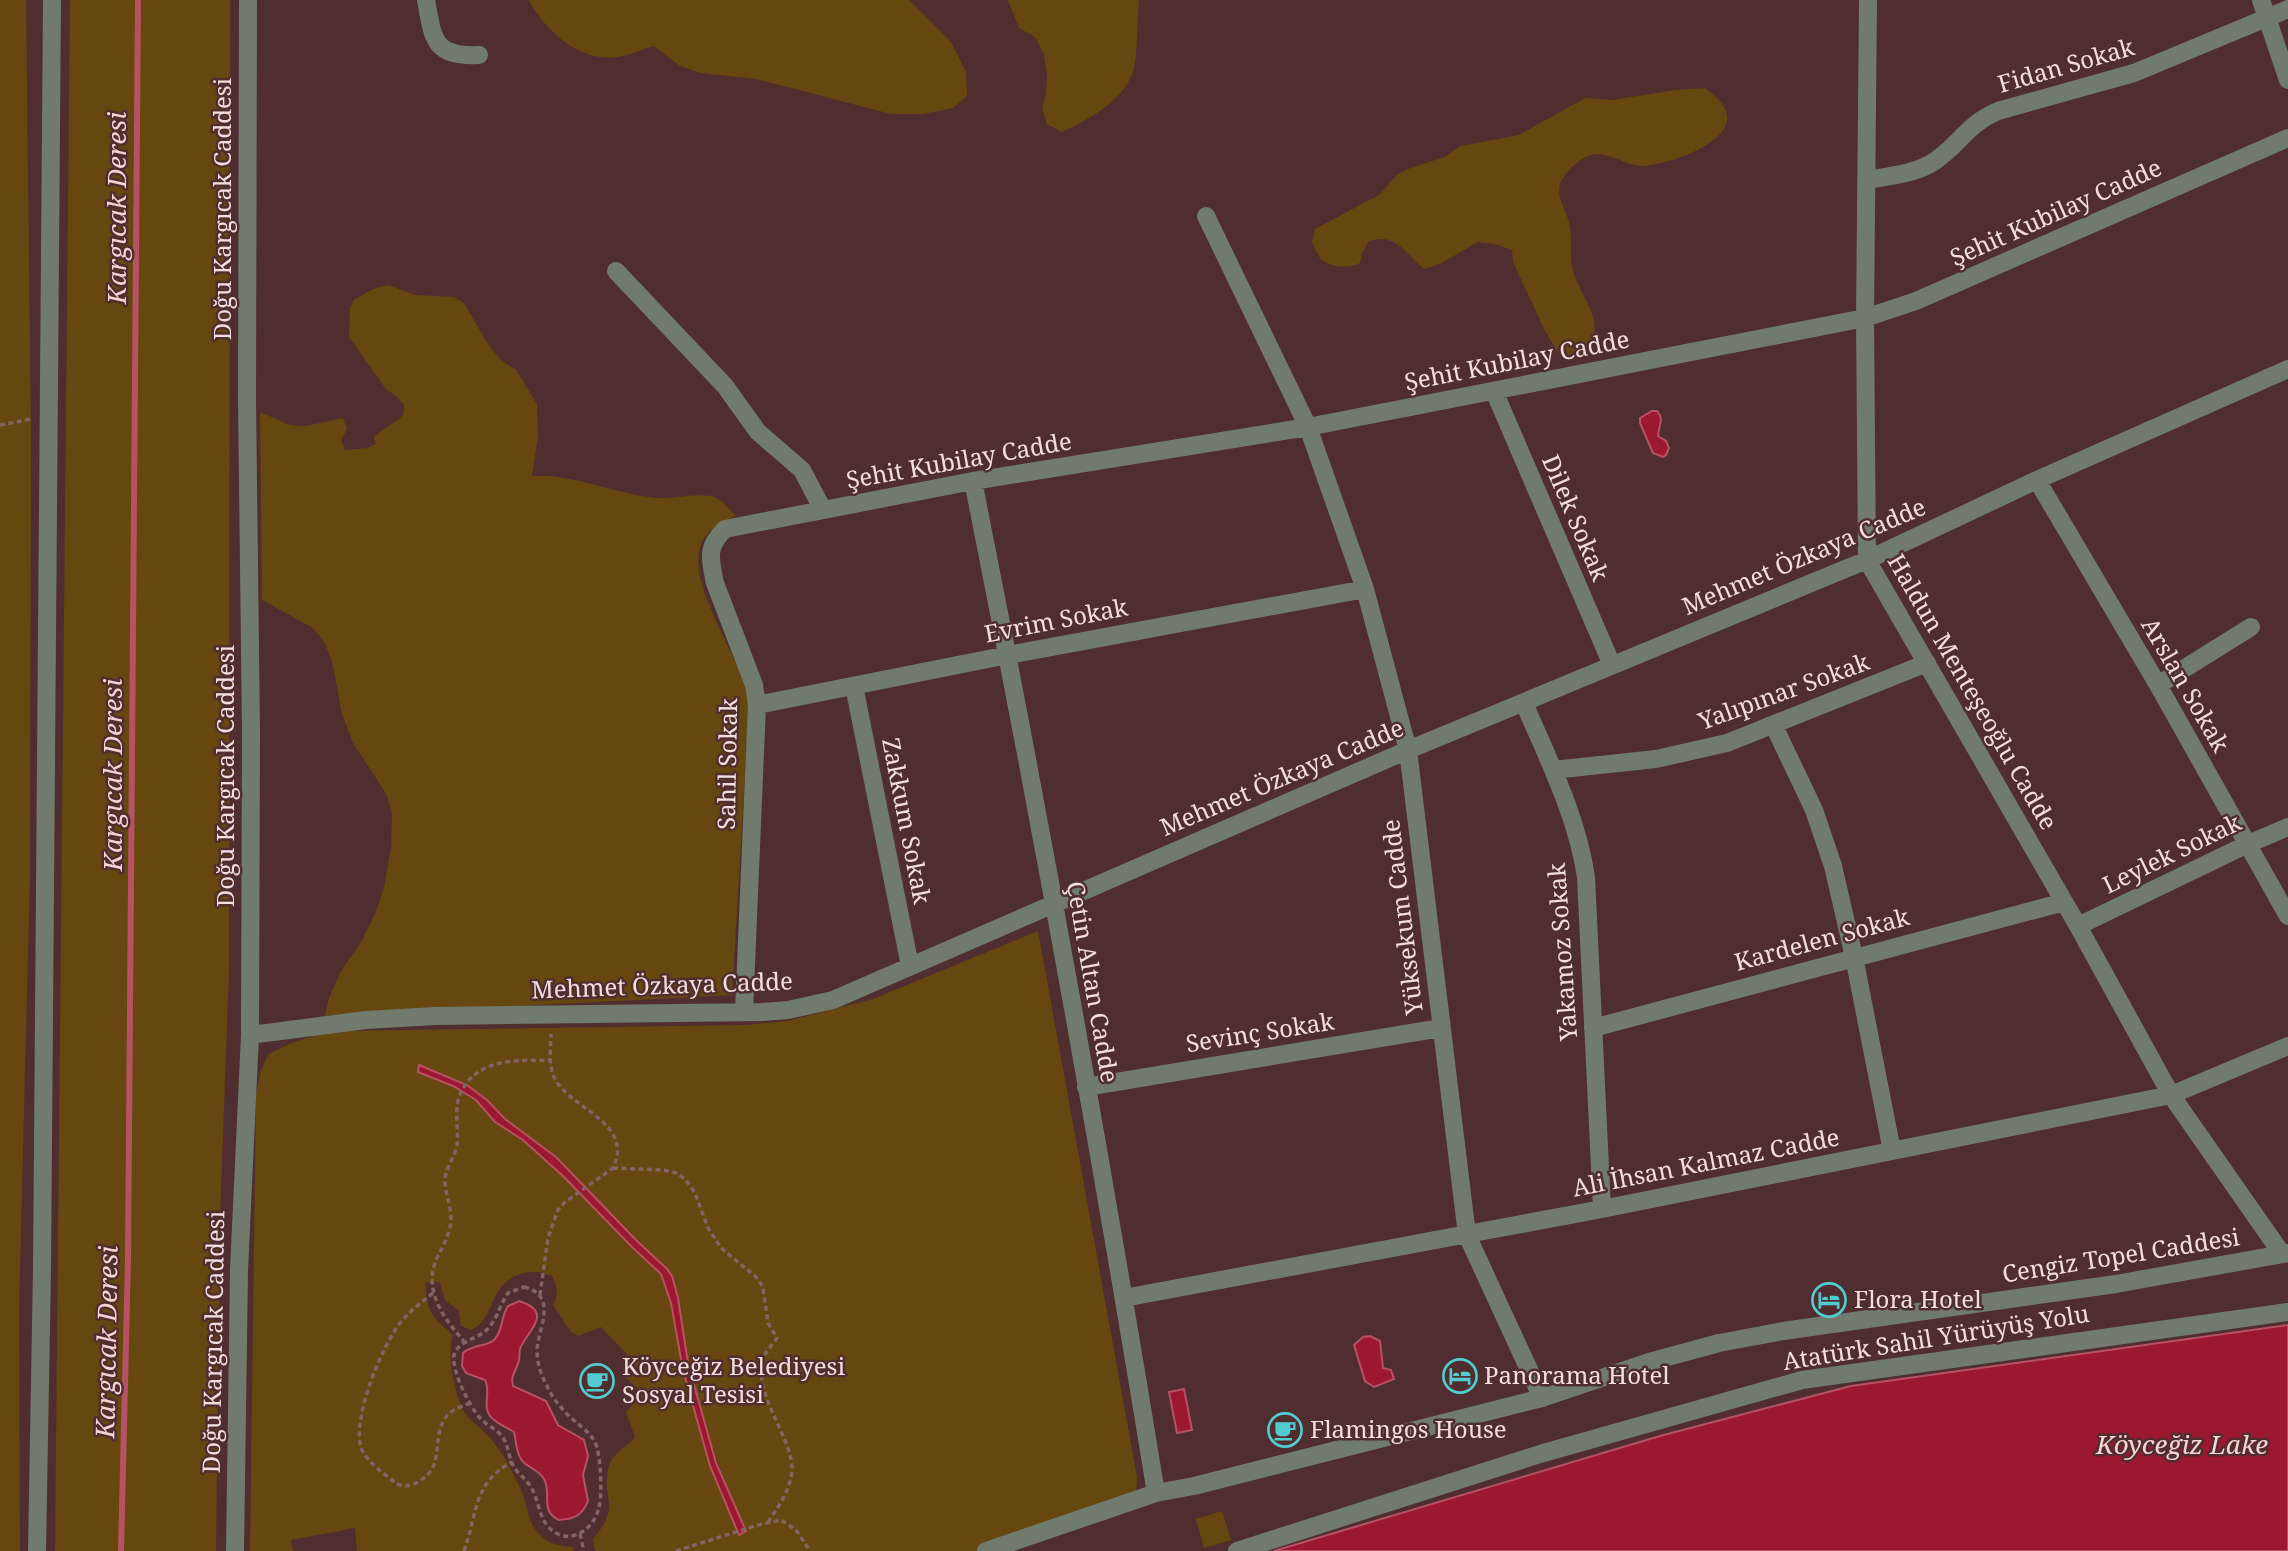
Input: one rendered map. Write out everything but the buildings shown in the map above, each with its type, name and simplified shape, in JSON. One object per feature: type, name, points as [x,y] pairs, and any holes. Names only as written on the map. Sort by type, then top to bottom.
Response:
[{"type":"street","points":[[37,1551],[42,1256],[52,0]]},
{"type":"street","name":"Doğu Kargıcak Caddesi","points":[[235,1551],[239,1270],[250,1035],[248,0]]},
{"type":"street","points":[[426,0],[436,44],[444,51],[458,56],[479,55]]},
{"type":"street","name":"Haldun Menteşeoğlu Cadde","points":[[1868,0],[1865,318],[1867,560],[2078,926],[2171,1095],[2285,1253]]},
{"type":"street","points":[[2261,0],[2288,80]]},
{"type":"street","name":"Fidan Sokak","points":[[1867,180],[1915,171],[1933,163],[1983,117],[2134,73],[2288,9]]},
{"type":"street","name":"Şehit Kubilay Cadde","points":[[725,529],[973,481],[1308,427],[1891,312],[2288,138]]},
{"type":"street","name":"Yüksekum Cadde","points":[[1206,216],[1308,427],[1365,589],[1408,750],[1467,1235],[1542,1398]]},
{"type":"street","points":[[616,271],[725,386],[758,432],[802,470],[823,510]]},
{"type":"street","name":"Mehmet Özkaya Cadde","points":[[250,1035],[396,1018],[744,1012],[788,1010],[832,1000],[1408,750],[1867,560],[2037,480],[2288,369]]},
{"type":"street","name":"Dilek Sokak","points":[[1494,391],[1612,665]]},
{"type":"street","name":"Arslan Sokak","points":[[2037,480],[2158,685],[2288,916]]},
{"type":"street","name":"Çetin Altan Cadde","points":[[973,481],[1008,655],[1124,1298],[1156,1493]]},
{"type":"street","name":"Sahil Sokak","points":[[725,529],[714,539],[710,551],[711,565],[715,583],[754,685],[757,705],[744,1012]]},
{"type":"street","name":"Evrim Sokak","points":[[757,705],[1365,589]]},
{"type":"street","points":[[2158,685],[2251,627]]},
{"type":"street","name":"Yalıpınar Sokak","points":[[1553,770],[1656,759],[1727,743],[1927,663]]},
{"type":"street","name":"Zakkum Sokak","points":[[854,686],[910,966]]},
{"type":"street","name":"Yakamoz Sokak","points":[[1524,703],[1553,770],[1583,858],[1602,1209]]},
{"type":"street","points":[[1774,726],[1822,833],[1843,904],[1892,1151]]},
{"type":"street","name":"Leylek Sokak","points":[[2078,926],[2288,827]]},
{"type":"street","name":"Kardelen Sokak","points":[[1593,1028],[2064,902]]},
{"type":"street","name":"Sevinç Sokak","points":[[1086,1087],[1441,1028]]},
{"type":"street","name":"Ali İhsan Kalmaz Cadde","points":[[1124,1298],[1602,1209],[2171,1095],[2288,1046]]},
{"type":"street","name":"Cengiz Topel Caddesi","points":[[986,1551],[1156,1493],[1194,1486],[1542,1398],[1649,1362],[1757,1336],[2116,1284],[2285,1253]]},
{"type":"street","name":"Atatürk Sahil Yürüyüş Yolu","points":[[1237,1551],[1540,1454],[1802,1380],[2288,1312]]},
{"type":"path","points":[[0,425],[48,416]]},
{"type":"path","points":[[551,1015],[553,1075],[575,1101],[610,1128],[618,1146],[613,1168]]},
{"type":"path","points":[[465,1343],[441,1311],[434,1293],[433,1275],[436,1256],[450,1229],[451,1216],[444,1181],[457,1145],[458,1097],[468,1081],[481,1070],[495,1064],[551,1060]]},
{"type":"path","points":[[540,1295],[524,1287],[508,1293],[490,1327],[454,1353],[454,1363],[478,1417],[500,1434],[512,1462],[534,1492],[541,1518],[556,1533],[568,1537],[580,1535],[591,1524],[599,1510],[599,1455],[590,1434],[558,1404],[541,1373],[537,1347],[544,1315],[540,1295],[548,1238],[558,1210],[565,1202],[613,1168],[649,1168],[677,1172],[695,1193],[708,1228],[720,1248],[756,1277],[763,1287],[768,1323],[778,1338],[763,1358],[763,1387],[791,1456],[792,1470],[784,1496],[768,1522]]},
{"type":"path","points":[[434,1293],[400,1322],[388,1342],[366,1398],[360,1422],[359,1440],[363,1452],[397,1484],[404,1487],[415,1483],[427,1476],[434,1466],[443,1419],[450,1412],[470,1403]]},
{"type":"path","points":[[464,1551],[478,1498],[485,1483],[500,1468],[512,1462]]},
{"type":"path","points":[[676,1551],[781,1520],[802,1536],[810,1551]]},
{"type":"path","points":[[580,1535],[583,1551]]},
{"type":"shaded area","points":[[0,0],[26,0],[31,435],[30,875],[19,1309],[20,1551],[0,1551]]},
{"type":"shaded area","points":[[70,0],[230,0],[229,970],[220,1218],[216,1551],[55,1551]]},
{"type":"shaded area","points":[[529,0],[909,0],[951,42],[966,72],[967,96],[953,108],[923,114],[891,114],[756,79],[701,73],[680,66],[654,46],[617,57],[589,55],[554,33]]},
{"type":"shaded area","points":[[1008,0],[1139,0],[1135,66],[1128,83],[1104,108],[1062,132],[1047,124],[1042,107],[1047,75],[1044,54],[1035,37],[1019,28]]},
{"type":"shaded area","points":[[1705,88],[1722,104],[1727,116],[1725,126],[1718,136],[1707,144],[1680,157],[1642,166],[1607,155],[1592,155],[1575,165],[1561,181],[1559,193],[1570,225],[1573,271],[1590,308],[1595,327],[1588,344],[1576,353],[1560,356],[1544,329],[1513,262],[1512,250],[1478,242],[1440,264],[1424,269],[1393,242],[1377,239],[1368,242],[1360,263],[1340,266],[1329,264],[1320,258],[1312,242],[1315,229],[1379,195],[1397,175],[1444,157],[1461,146],[1519,135],[1585,98],[1612,100]]},
{"type":"shaded area","points":[[388,285],[415,295],[454,297],[464,303],[488,344],[500,359],[516,370],[537,404],[538,436],[532,476],[563,478],[656,498],[711,496],[722,501],[736,516],[717,525],[704,539],[699,552],[702,583],[740,672],[749,708],[732,995],[325,1016],[329,998],[341,971],[361,942],[376,912],[391,848],[392,816],[387,795],[353,743],[342,714],[332,661],[324,642],[313,628],[262,600],[260,412],[290,425],[306,426],[343,418],[347,429],[341,440],[345,450],[367,448],[376,444],[374,437],[404,414],[404,405],[386,389],[349,337],[350,308],[354,300],[373,289]]},
{"type":"shaded area","points":[[1038,931],[1137,1477],[1136,1494],[1128,1508],[1109,1519],[990,1551],[595,1551],[593,1539],[607,1518],[609,1509],[609,1466],[613,1457],[635,1437],[626,1412],[643,1393],[625,1377],[634,1362],[601,1327],[578,1336],[571,1332],[553,1305],[557,1290],[552,1276],[529,1272],[506,1282],[484,1319],[471,1330],[461,1326],[459,1311],[445,1300],[440,1282],[425,1283],[426,1294],[432,1314],[453,1335],[451,1365],[463,1410],[489,1436],[504,1457],[521,1490],[535,1529],[546,1540],[573,1547],[574,1551],[357,1551],[355,1528],[291,1540],[293,1551],[250,1551],[256,1096],[261,1070],[268,1055],[306,1038],[346,1031],[746,1025],[788,1021],[873,999]],"holes":[[[437,1071],[477,1092],[505,1119],[556,1157],[672,1276],[688,1361],[705,1426],[746,1531],[739,1534],[710,1466],[683,1370],[671,1303],[661,1274],[564,1177],[476,1100],[453,1086],[418,1072]]]},
{"type":"shaded area","points":[[1222,1511],[1231,1540],[1204,1548],[1196,1519]]},
{"type":"water","points":[[1652,411],[1659,414],[1661,420],[1658,436],[1666,441],[1669,448],[1663,457],[1653,453],[1640,423],[1640,418]]},
{"type":"water","points":[[419,1065],[467,1085],[487,1100],[505,1119],[556,1157],[672,1276],[688,1363],[716,1463],[746,1531],[739,1535],[710,1466],[683,1370],[671,1303],[661,1274],[523,1140],[495,1122],[476,1100],[453,1086],[418,1072]]},
{"type":"water","points":[[519,1301],[536,1311],[537,1318],[520,1349],[512,1378],[513,1386],[546,1401],[558,1425],[584,1440],[588,1456],[583,1475],[588,1501],[577,1516],[569,1519],[559,1520],[550,1512],[547,1486],[543,1477],[521,1459],[514,1432],[489,1415],[485,1380],[466,1373],[462,1366],[463,1353],[495,1339],[508,1306]]},
{"type":"water","name":"Köyceğiz Lake","points":[[2288,1325],[2288,1551],[1274,1551],[1660,1436],[1851,1386]]},
{"type":"water","points":[[1370,1336],[1380,1341],[1383,1368],[1391,1370],[1394,1379],[1374,1387],[1365,1381],[1354,1345],[1363,1337]]},
{"type":"water","points":[[1184,1389],[1192,1430],[1177,1433],[1169,1392]]},
{"type":"waterway","name":"Kargıcak Deresi","points":[[121,1551],[128,1259],[138,0]]},
{"type":"place","name":"Flora Hotel","points":[[1829,1300]]},
{"type":"place","name":"Panorama Hotel","points":[[1460,1376]]},
{"type":"place","name":"Köyceğiz Belediyesi Sosyal Tesisi","points":[[597,1381]]},
{"type":"place","name":"Flamingos House","points":[[1285,1430]]}]
